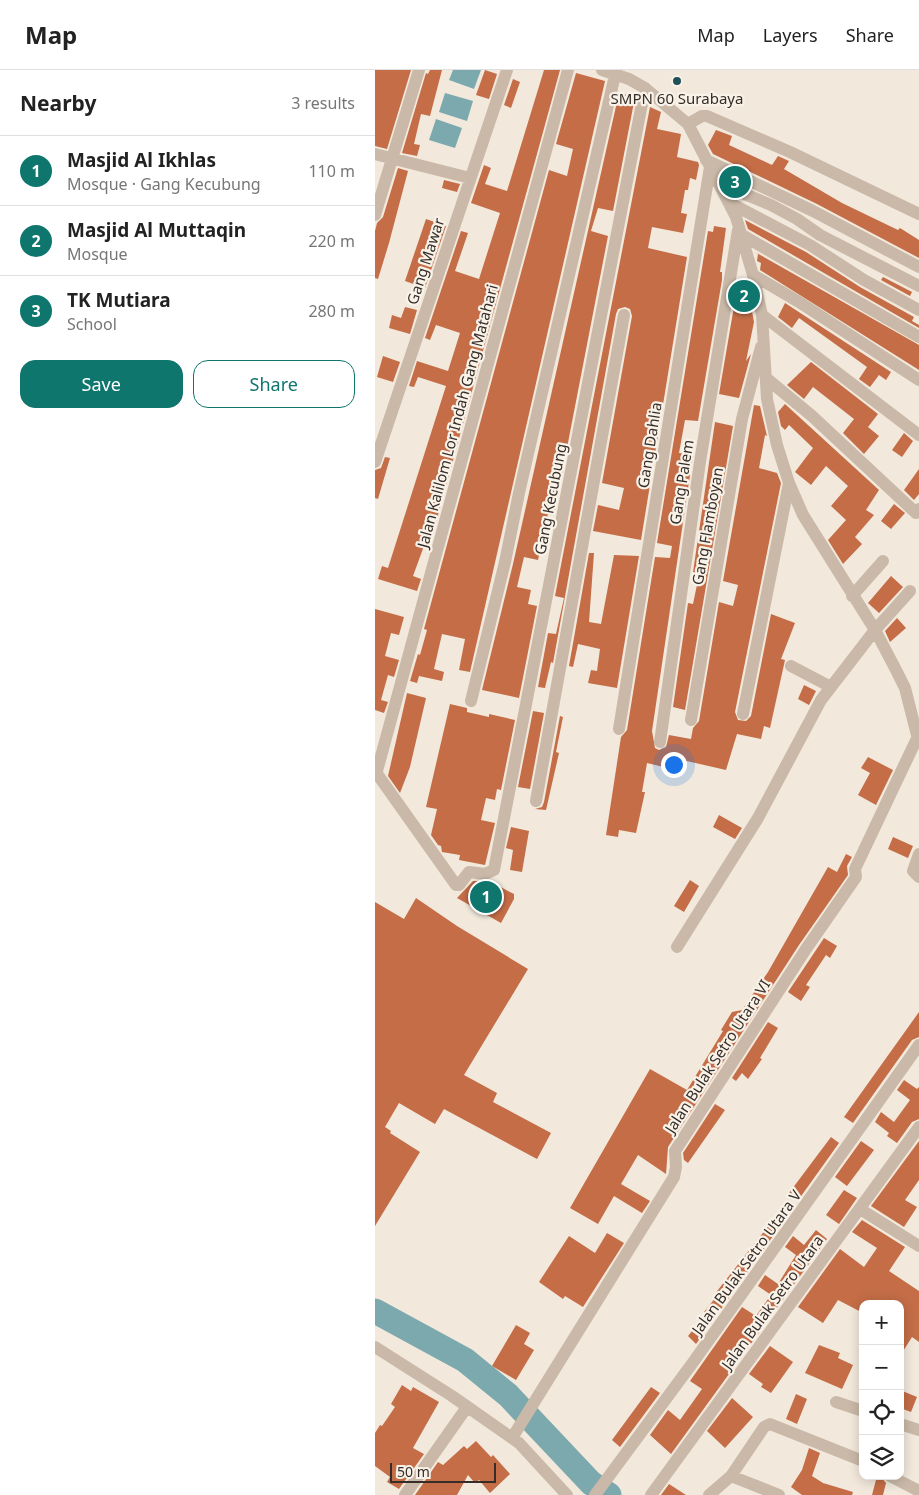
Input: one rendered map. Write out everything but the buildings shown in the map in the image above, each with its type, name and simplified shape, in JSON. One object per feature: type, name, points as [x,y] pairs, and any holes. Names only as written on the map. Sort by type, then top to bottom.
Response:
[{"type":"street","points":[[375,214],[419,70]]},
{"type":"street","name":"Gang Mawar","points":[[375,462],[507,70]]},
{"type":"street","name":"Jalan Kalilom Lor Indah Gang Matahari","points":[[376,771],[568,70]]},
{"type":"street","points":[[602,70],[629,79],[645,88],[688,124],[728,202],[740,231],[762,315],[767,399],[775,436],[789,483],[803,515],[875,630],[905,688],[918,739]]},
{"type":"street","points":[[471,701],[505,562],[525,464],[615,75]]},
{"type":"street","name":"Gang Kecubung","points":[[376,771],[456,885],[459,885],[469,872],[485,874],[494,870],[645,88]]},
{"type":"street","points":[[688,124],[702,116],[707,116],[790,152],[919,214]]},
{"type":"street","points":[[375,154],[470,178]]},
{"type":"street","points":[[708,164],[813,211],[919,268]]},
{"type":"street","name":"Gang Dahlia","points":[[619,729],[708,164]]},
{"type":"street","points":[[718,183],[771,205],[797,219],[820,235],[919,286]]},
{"type":"street","points":[[728,202],[810,245],[864,280],[919,310]]},
{"type":"street","points":[[740,231],[919,337]]},
{"type":"street","name":"Gang Palem","points":[[660,742],[699,472],[740,231]]},
{"type":"street","points":[[753,275],[799,302],[919,380]]},
{"type":"street","points":[[537,801],[624,315]]},
{"type":"street","points":[[762,315],[919,435]]},
{"type":"street","name":"Gang Flamboyan","points":[[691,720],[742,419],[763,339]]},
{"type":"street","points":[[766,378],[812,416],[917,511]]},
{"type":"street","points":[[743,714],[789,483]]},
{"type":"street","points":[[853,596],[883,561]]},
{"type":"street","points":[[677,947],[758,818],[821,700],[875,630],[910,591]]},
{"type":"street","points":[[791,666],[831,687]]},
{"type":"street","name":"Jalan Bulak Setro Utara VI","points":[[515,1433],[674,1177],[677,1167],[675,1151],[855,873],[918,739]]},
{"type":"street","points":[[919,854],[913,871],[919,877]]},
{"type":"street","name":"Jalan Bulak Setro Utara V","points":[[598,1490],[712,1337],[919,1045]]},
{"type":"street","name":"Jalan Bulak Setro Utara","points":[[651,1495],[919,1127]]},
{"type":"street","points":[[860,1209],[919,1246]]},
{"type":"street","points":[[375,1347],[467,1407],[515,1433],[567,1495]]},
{"type":"street","points":[[836,1402],[859,1410]]},
{"type":"street","points":[[405,1495],[467,1407]]},
{"type":"street","points":[[709,1495],[731,1476],[764,1427],[771,1424],[859,1459]]},
{"type":"street","points":[[904,1425],[919,1430]]},
{"type":"street","points":[[731,1476],[779,1495]]},
{"type":"street","points":[[898,1480],[919,1491]]},
{"type":"water","points":[[453,70],[481,70],[474,89],[449,80]]},
{"type":"water","points":[[445,93],[473,101],[467,121],[439,112]]},
{"type":"water","points":[[436,119],[462,128],[455,148],[429,140]]},
{"type":"waterway","points":[[375,1311],[465,1360],[508,1395],[591,1483],[609,1495]]},
{"type":"place","name":"SMPN 60 Surabaya","points":[[677,81]]},
{"type":"place","name":"TK Mutiara","points":[[735,182]]},
{"type":"place","name":"Masjid Al Muttaqin","points":[[744,296]]},
{"type":"place","name":"Masjid Al Ikhlas","points":[[486,897]]}]
